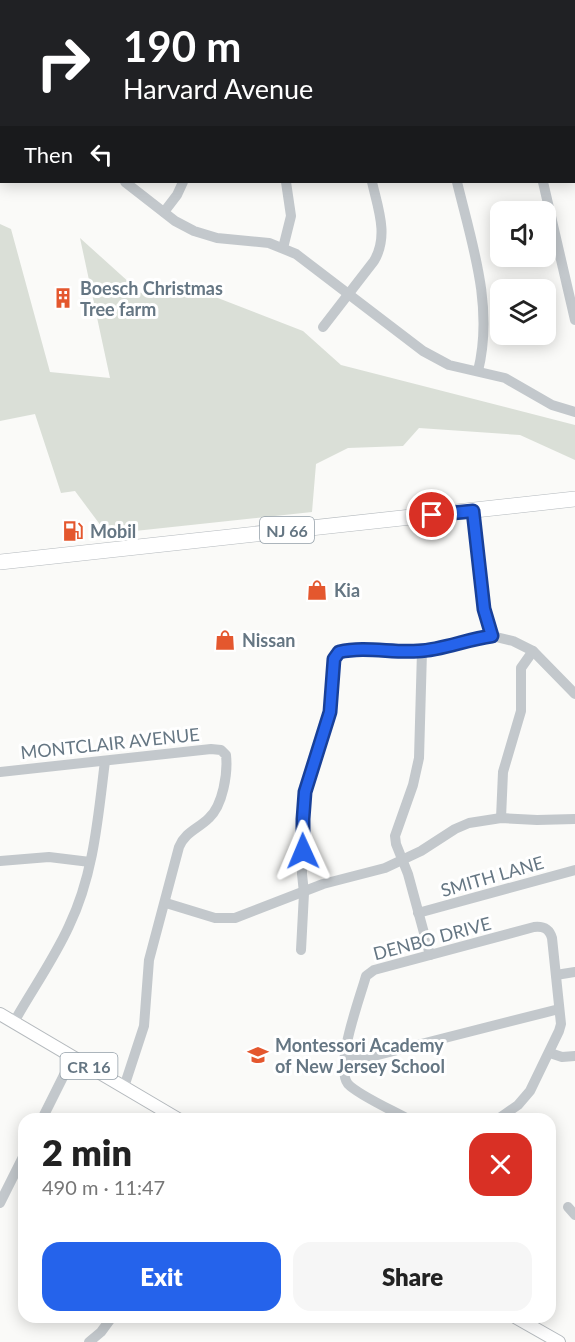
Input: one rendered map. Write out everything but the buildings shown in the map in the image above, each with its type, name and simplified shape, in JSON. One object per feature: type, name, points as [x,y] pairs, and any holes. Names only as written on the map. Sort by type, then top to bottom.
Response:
[{"type":"highway","name":"NJ 66","points":[[0,562],[575,499]]},
{"type":"main road","name":"CR 16","points":[[0,1014],[168,1113]]},
{"type":"main road","points":[[526,1323],[559,1342]]},
{"type":"street","points":[[126,183],[185,227],[227,240],[268,243],[309,262],[433,357],[449,365],[505,378],[552,405],[575,412]]},
{"type":"street","points":[[164,212],[183,183]]},
{"type":"street","points":[[283,248],[291,216],[286,183]]},
{"type":"street","points":[[323,327],[374,261],[381,245],[381,223],[372,183]]},
{"type":"street","points":[[457,183],[485,307],[484,345],[478,371]]},
{"type":"street","points":[[543,183],[575,320]]},
{"type":"street","points":[[473,511],[484,609],[492,636]]},
{"type":"street","points":[[301,950],[305,792],[330,712],[335,656],[339,652],[354,650],[422,651],[492,636],[513,641],[533,651],[575,694]]},
{"type":"street","points":[[422,651],[419,758],[413,785],[395,836],[430,955]]},
{"type":"street","points":[[501,818],[503,772],[521,711],[521,668],[533,651]]},
{"type":"street","name":"MONTCLAIR AVENUE","points":[[0,772],[211,749],[223,751],[226,755],[226,767],[217,807],[208,820],[182,841],[166,903]]},
{"type":"street","points":[[14,1022],[70,925],[90,862],[97,830],[105,761]]},
{"type":"street","points":[[124,1087],[144,1026],[149,960],[166,903],[225,919],[242,917],[339,879],[386,868],[421,851],[462,826],[501,818],[575,819]]},
{"type":"street","points":[[0,861],[49,857],[90,862]]},
{"type":"street","name":"SMITH LANE","points":[[418,913],[575,870]]},
{"type":"street","name":"DENBO DRIVE","points":[[344,1060],[366,976],[374,970],[534,927],[545,927],[551,933],[556,975]]},
{"type":"street","points":[[506,1113],[524,1099],[537,1079],[561,1024],[556,975],[575,972]]},
{"type":"street","points":[[398,1113],[349,1085],[346,1080],[344,1060],[374,1056],[559,1009]]},
{"type":"street","points":[[549,1053],[562,1057],[575,1056]]},
{"type":"street","points":[[45,1113],[73,1057]]},
{"type":"street","points":[[0,1203],[18,1174]]},
{"type":"street","points":[[89,1342],[108,1323]]},
{"type":"shaded area","points":[[0,224],[11,229],[50,372],[110,378],[80,238],[141,293],[174,281],[303,331],[341,365],[575,425],[575,460],[520,435],[419,428],[403,446],[348,448],[316,464],[312,512],[107,534],[75,491],[61,493],[35,414],[0,421]]},
{"type":"place","name":"Boesch Christmas Tree farm","points":[[63,298]]},
{"type":"place","name":"Mobil","points":[[73,531]]},
{"type":"place","name":"Kia","points":[[317,590]]},
{"type":"place","name":"Nissan","points":[[225,640]]},
{"type":"place","name":"Montessori Academy of New Jersey School","points":[[258,1055]]},
{"type":"route","points":[[303,851],[305,792],[330,712],[335,656],[339,652],[354,650],[422,651],[492,636],[484,609],[473,511],[432,515]]}]
